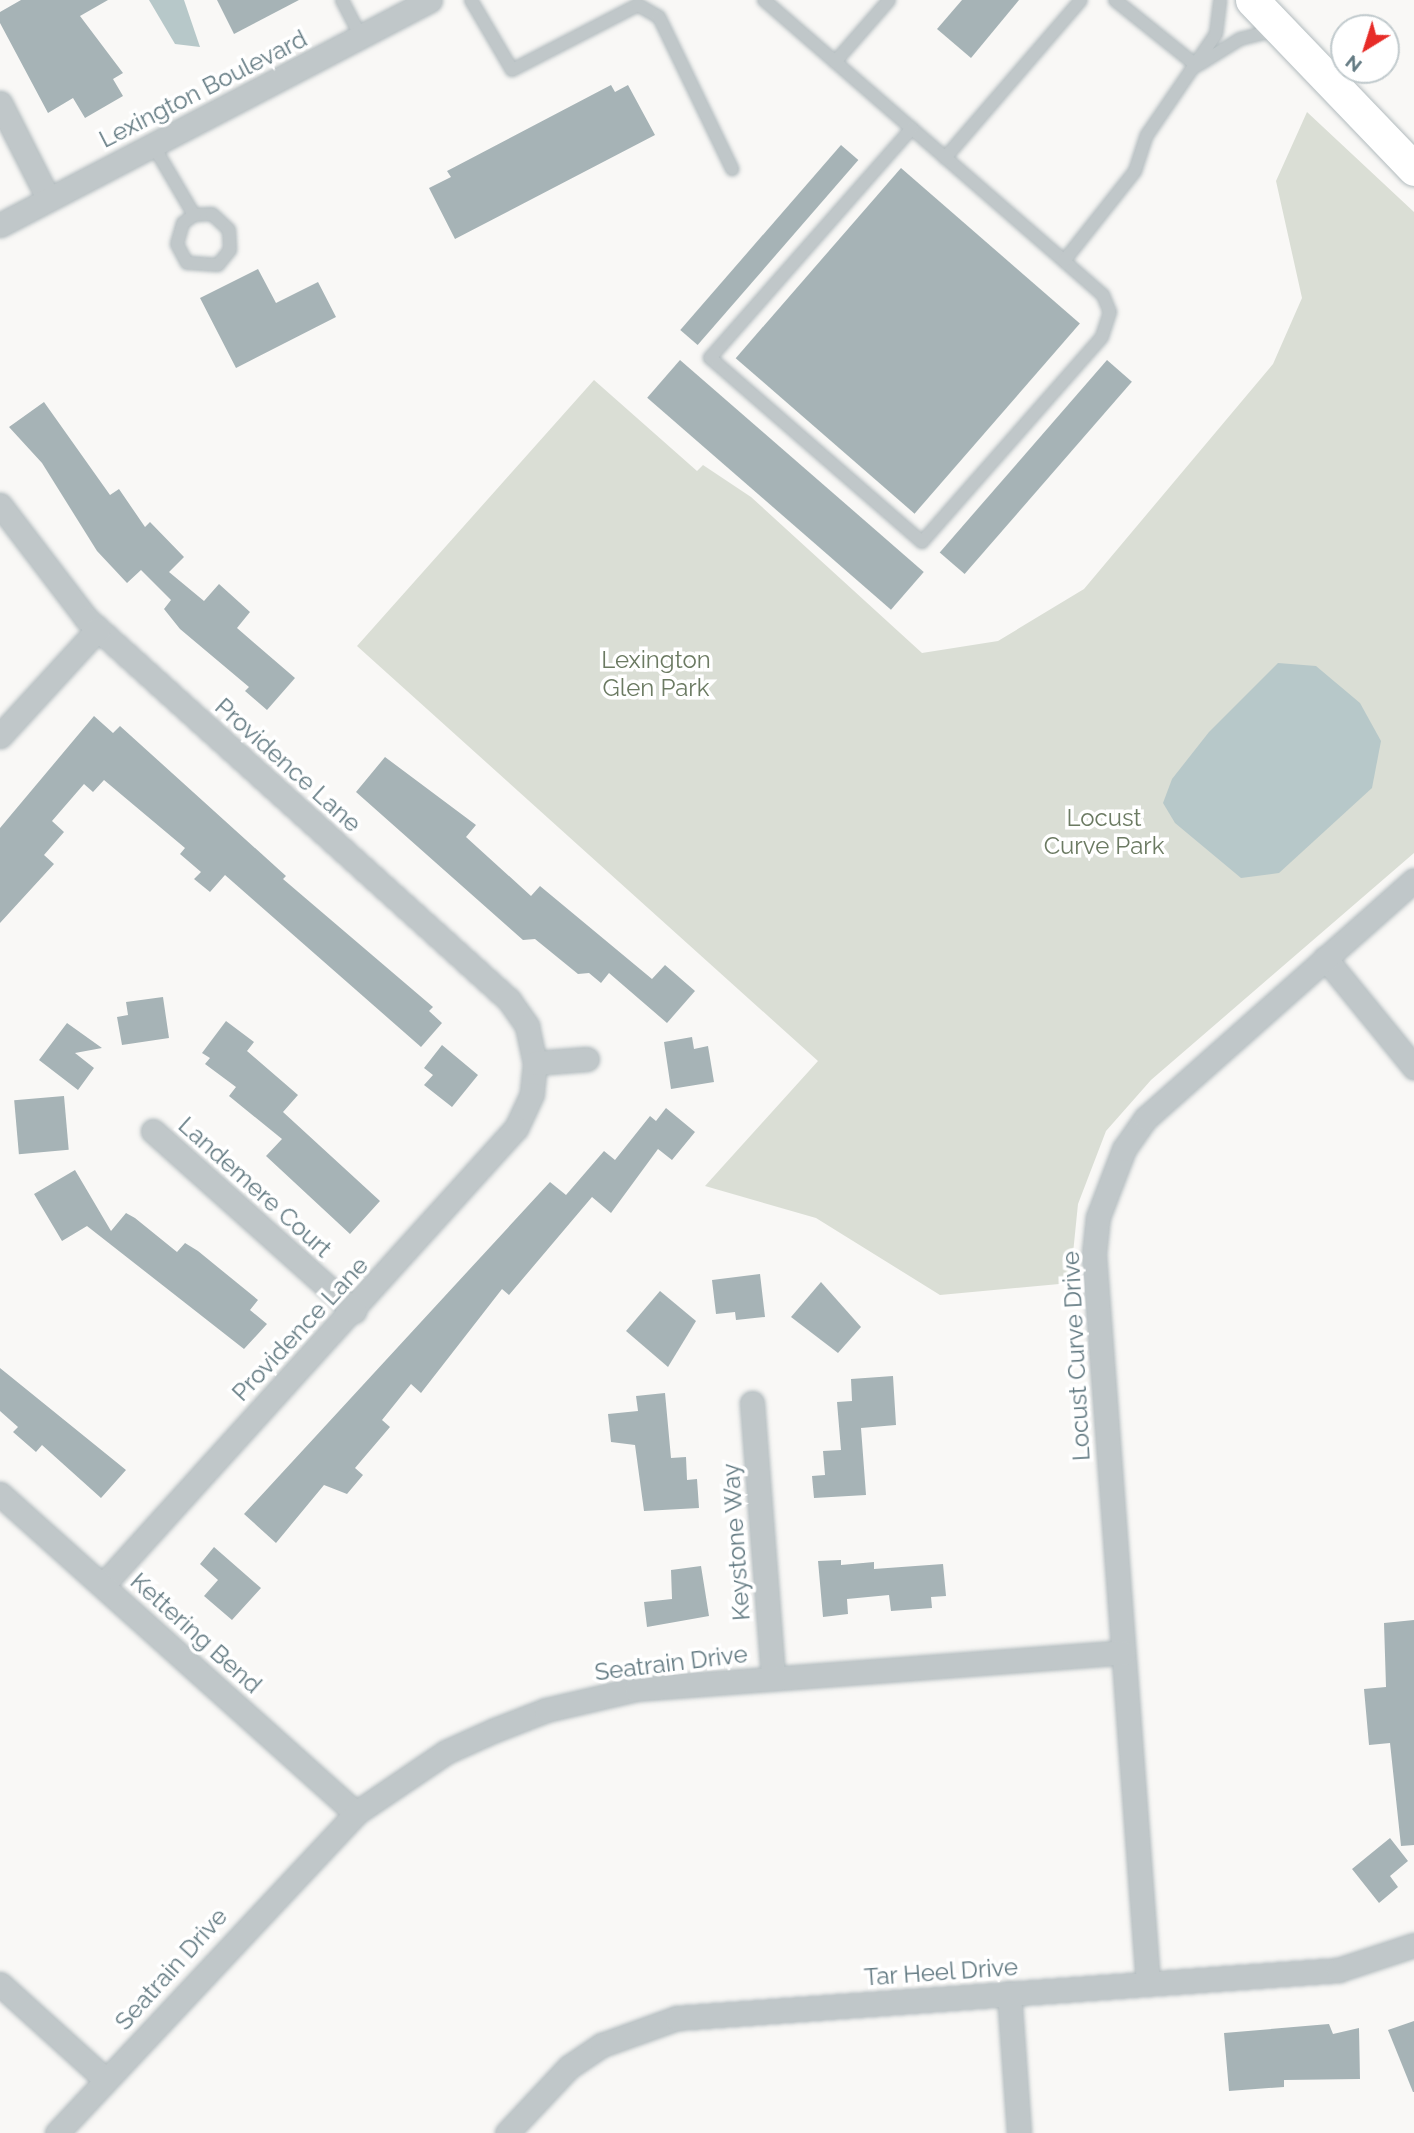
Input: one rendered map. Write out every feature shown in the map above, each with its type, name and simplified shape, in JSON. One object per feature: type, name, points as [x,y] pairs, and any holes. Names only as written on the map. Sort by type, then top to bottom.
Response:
[{"type":"main road","points":[[1252,0],[1414,169]]},
{"type":"street","name":"Lexington Boulevard","points":[[0,225],[47,198],[430,0]]},
{"type":"street","points":[[0,103],[47,198]]},
{"type":"street","name":"Providence Lane","points":[[0,505],[59,588],[98,629],[509,1000],[527,1026],[535,1063],[532,1094],[516,1128],[354,1311],[103,1585]]},
{"type":"street","points":[[0,736],[98,629]]},
{"type":"street","name":"Locust Curve Drive","points":[[1148,1983],[1094,1254],[1108,1182],[1154,1110],[1414,880]]},
{"type":"street","points":[[1325,958],[1414,1067]]},
{"type":"street","points":[[535,1063],[587,1059]]},
{"type":"street","name":"Landemere Court","points":[[153,1131],[354,1311]]},
{"type":"street","name":"Keystone Way","points":[[752,1402],[772,1678]]},
{"type":"street","name":"Kettering Bend","points":[[0,1494],[356,1813]]},
{"type":"street","name":"Seatrain Drive","points":[[57,2133],[356,1813],[446,1752],[545,1710],[636,1689],[1123,1652]]},
{"type":"street","name":"Tar Heel Drive","points":[[507,2133],[569,2067],[638,2028],[677,2018],[1356,1968],[1414,1945]]},
{"type":"street","points":[[0,1984],[106,2080]]},
{"type":"street","points":[[1009,1993],[1020,2133]]},
{"type":"lane","points":[[342,0],[361,37]]},
{"type":"lane","points":[[471,0],[512,70],[638,5],[659,17],[732,169]]},
{"type":"lane","points":[[764,0],[912,128],[1103,295],[1108,327],[922,542],[710,358],[912,128]]},
{"type":"lane","points":[[835,62],[889,0]]},
{"type":"lane","points":[[945,158],[1081,0]]},
{"type":"lane","points":[[1115,0],[1197,66]]},
{"type":"lane","points":[[1064,261],[1129,180],[1147,135],[1197,66],[1216,34],[1220,0]]},
{"type":"lane","points":[[1197,66],[1240,39],[1282,29]]},
{"type":"lane","points":[[153,145],[194,215]]},
{"type":"lane","points":[[194,215],[212,215],[229,230],[230,250],[218,265],[187,263],[177,244],[183,223],[194,215]]},
{"type":"green space","name":"Locust Curve Park","points":[[1307,112],[1414,212],[1414,853],[1151,1080],[1106,1131],[1078,1204],[1070,1283],[940,1295],[816,1218],[705,1186],[818,1061],[357,646],[594,380],[697,471],[703,465],[751,497],[922,653],[998,641],[1084,589],[1273,364],[1302,298],[1276,181]]},
{"type":"shaded area","points":[[149,0],[184,0],[200,47],[175,44]]},
{"type":"shaded area","points":[[1278,663],[1316,666],[1360,703],[1381,741],[1372,788],[1279,873],[1241,878],[1175,823],[1163,803],[1172,779],[1209,732]]},
{"type":"building","points":[[21,0],[108,0],[80,16],[123,73],[113,79],[123,96],[85,118],[73,98],[48,113],[0,23],[0,12]]},
{"type":"building","points":[[217,0],[299,0],[234,34]]},
{"type":"building","points":[[962,0],[1019,0],[971,58],[937,29]]},
{"type":"building","points":[[611,85],[615,92],[628,85],[655,135],[455,239],[429,188],[451,177],[447,171]]},
{"type":"building","points":[[841,145],[858,160],[698,345],[680,330]]},
{"type":"building","points":[[901,168],[1080,323],[915,514],[736,358]]},
{"type":"building","points":[[258,269],[276,303],[318,282],[336,317],[236,368],[200,298]]},
{"type":"building","points":[[680,360],[924,572],[891,610],[647,398]]},
{"type":"building","points":[[1107,360],[1132,382],[965,574],[940,552]]},
{"type":"building","points":[[44,402],[110,495],[119,489],[145,527],[150,522],[184,557],[169,572],[204,601],[219,584],[250,612],[237,628],[295,678],[267,710],[245,691],[249,687],[180,629],[164,609],[171,600],[141,570],[127,583],[97,551],[42,463],[9,427]]},
{"type":"building","points":[[94,716],[113,733],[120,726],[286,876],[283,879],[433,1007],[429,1011],[442,1023],[421,1047],[225,875],[210,892],[194,879],[201,872],[180,854],[185,848],[104,780],[93,792],[84,784],[52,821],[64,832],[44,855],[54,864],[0,923],[0,828]]},
{"type":"building","points":[[385,757],[476,825],[466,837],[531,896],[540,886],[652,979],[665,965],[695,991],[667,1023],[609,973],[601,983],[589,973],[578,974],[535,939],[523,940],[356,792]]},
{"type":"building","points":[[163,997],[169,1038],[122,1045],[117,1017],[128,1015],[126,1002]]},
{"type":"building","points":[[226,1021],[254,1042],[247,1051],[298,1095],[283,1112],[380,1201],[350,1234],[266,1156],[282,1139],[229,1096],[236,1087],[205,1064],[210,1058],[202,1053]]},
{"type":"building","points":[[67,1023],[102,1048],[75,1053],[94,1068],[78,1090],[39,1060]]},
{"type":"building","points":[[692,1037],[694,1049],[708,1046],[714,1082],[671,1089],[664,1042]]},
{"type":"building","points":[[442,1045],[478,1075],[452,1107],[424,1085],[433,1075],[424,1068]]},
{"type":"building","points":[[64,1096],[69,1150],[19,1154],[14,1100]]},
{"type":"building","points":[[666,1108],[695,1132],[672,1160],[658,1149],[611,1213],[592,1197],[509,1295],[502,1289],[421,1393],[411,1384],[382,1420],[390,1427],[355,1468],[363,1475],[347,1494],[324,1485],[276,1543],[244,1514],[550,1182],[566,1195],[604,1151],[615,1160],[650,1116],[656,1121]]},
{"type":"building","points":[[75,1170],[111,1231],[126,1213],[177,1252],[185,1243],[198,1251],[258,1300],[250,1310],[267,1324],[244,1349],[87,1226],[62,1241],[34,1194]]},
{"type":"building","points":[[760,1274],[765,1317],[736,1320],[735,1312],[716,1314],[712,1280]]},
{"type":"building","points":[[821,1282],[861,1327],[838,1353],[791,1317]]},
{"type":"building","points":[[660,1291],[696,1321],[668,1367],[626,1331]]},
{"type":"building","points":[[0,1368],[126,1470],[101,1498],[42,1445],[36,1452],[13,1432],[18,1427],[0,1411]]},
{"type":"building","points":[[893,1376],[896,1425],[861,1428],[866,1495],[814,1498],[812,1476],[825,1475],[823,1451],[841,1450],[837,1402],[852,1401],[851,1379]]},
{"type":"building","points":[[665,1393],[671,1458],[686,1457],[687,1480],[697,1479],[699,1508],[644,1511],[635,1445],[611,1442],[608,1414],[638,1411],[636,1396]]},
{"type":"building","points":[[214,1547],[261,1588],[232,1620],[204,1596],[218,1580],[200,1564]]},
{"type":"building","points":[[841,1560],[841,1565],[874,1562],[874,1569],[943,1564],[946,1596],[931,1597],[932,1608],[891,1611],[889,1595],[847,1599],[848,1614],[823,1617],[818,1561]]},
{"type":"building","points":[[701,1566],[709,1616],[647,1627],[644,1602],[672,1599],[671,1570]]},
{"type":"building","points":[[1414,1620],[1414,1845],[1401,1846],[1390,1743],[1369,1745],[1364,1689],[1386,1687],[1384,1623]]},
{"type":"building","points":[[1390,1838],[1408,1861],[1390,1876],[1398,1887],[1379,1903],[1352,1869]]},
{"type":"building","points":[[1414,2021],[1414,2092],[1413,2092],[1388,2030]]},
{"type":"building","points":[[1329,2024],[1333,2034],[1359,2028],[1360,2079],[1284,2080],[1284,2087],[1229,2091],[1224,2033]]},
{"type":"park label","name":"Lexington Glen Park","points":[[656,674]]}]
